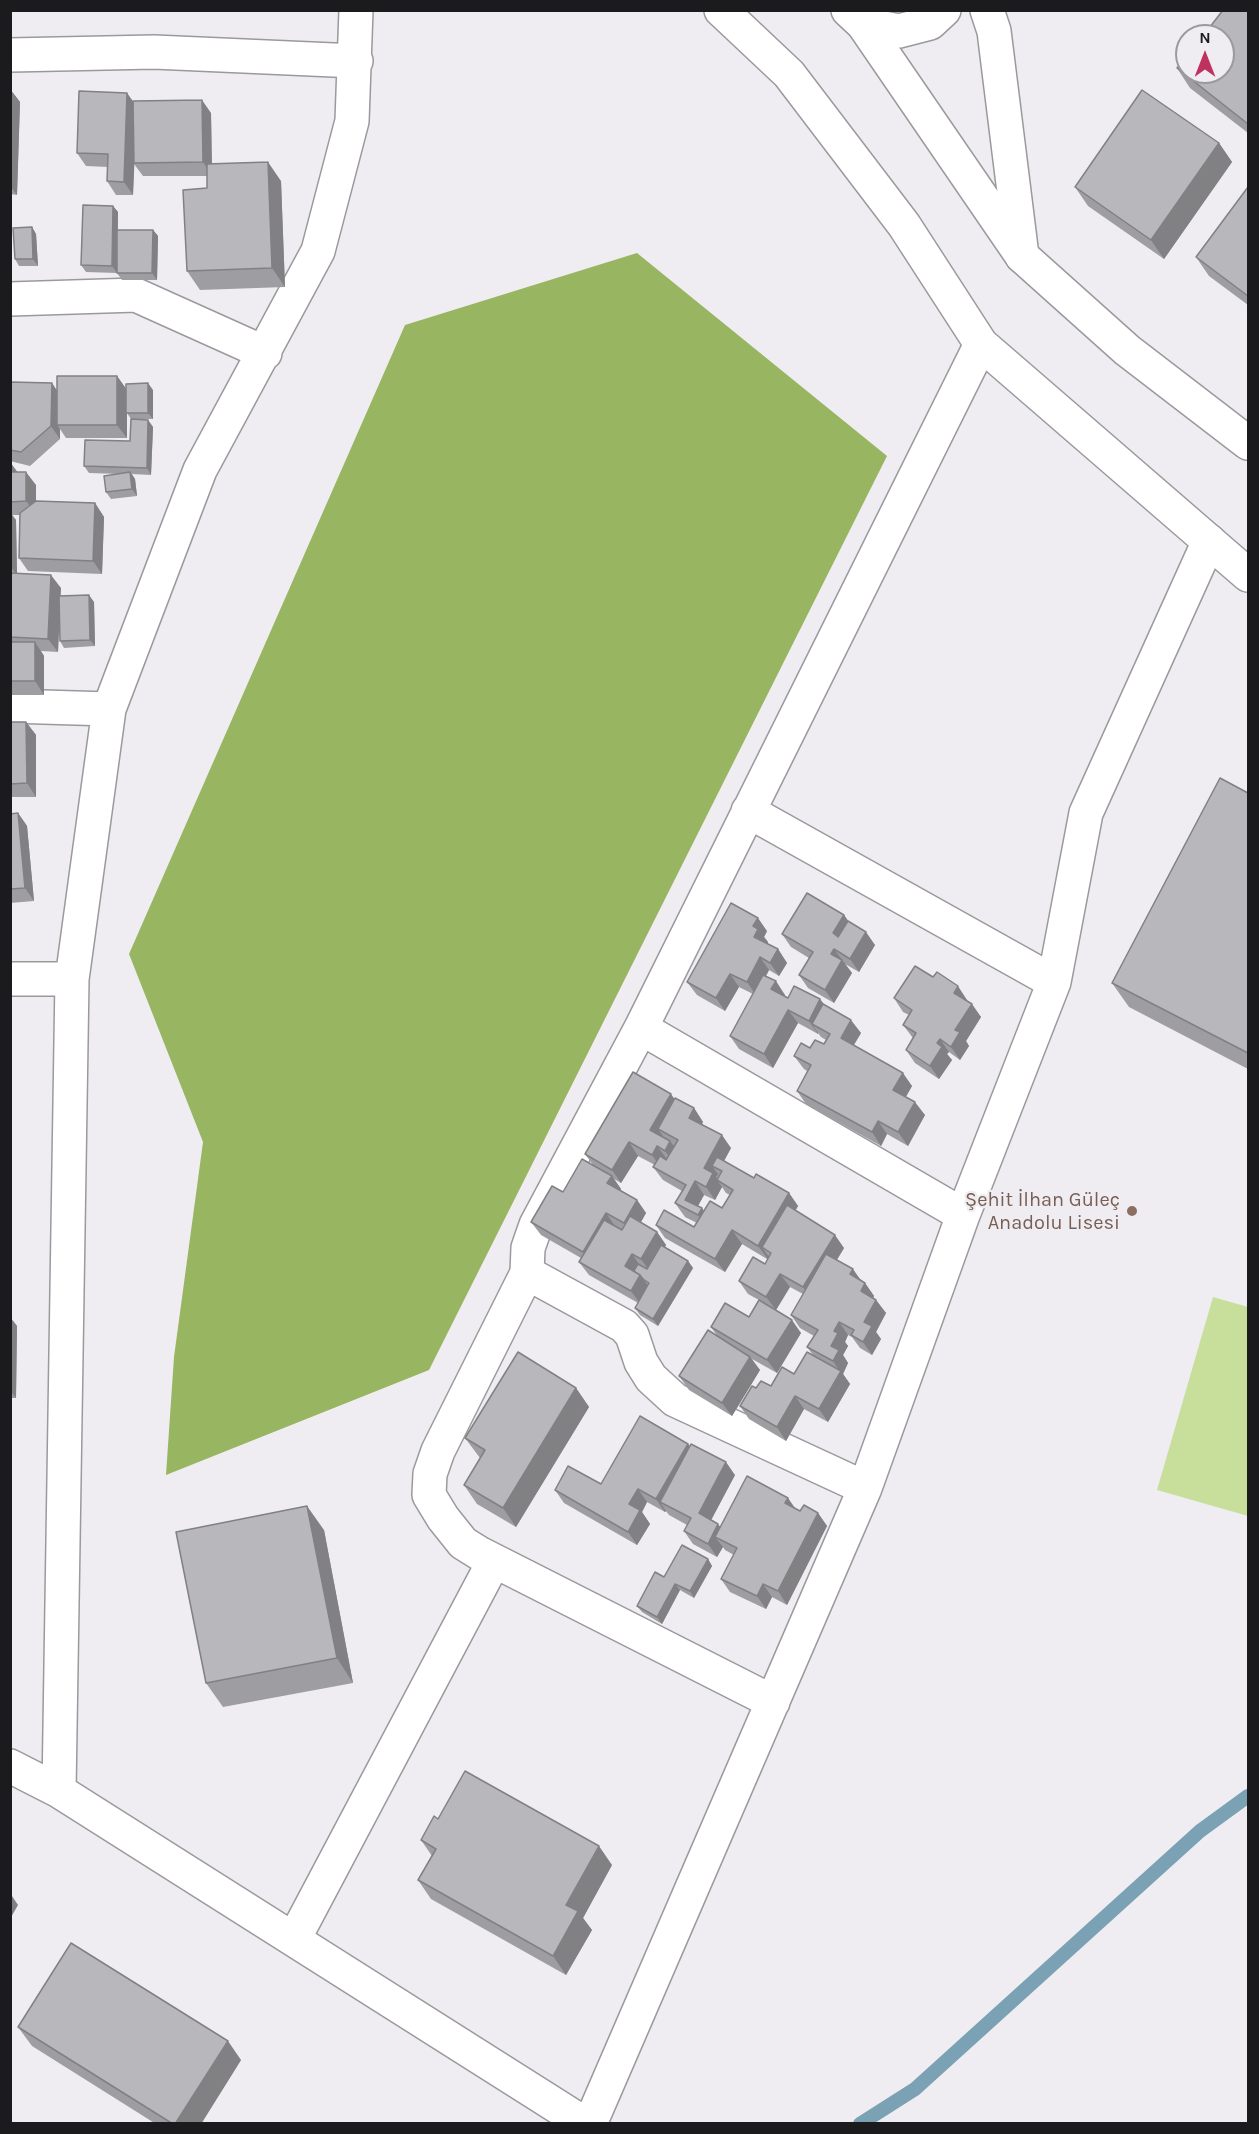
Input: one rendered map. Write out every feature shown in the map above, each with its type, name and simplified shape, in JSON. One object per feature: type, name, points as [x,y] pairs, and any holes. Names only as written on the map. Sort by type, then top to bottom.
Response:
[{"type":"street","points":[[59,1791],[72,979],[108,709],[201,471],[318,251],[352,121],[356,61],[356,10]]},
{"type":"street","points":[[722,10],[789,74],[904,225],[981,344],[1248,575]]},
{"type":"street","points":[[855,17],[899,31],[930,23],[944,10]]},
{"type":"street","points":[[987,10],[994,31],[1022,256]]},
{"type":"street","points":[[855,17],[1022,256],[1126,350],[1248,443]]},
{"type":"street","points":[[10,55],[154,52],[356,61]]},
{"type":"street","points":[[10,299],[136,295],[265,353]]},
{"type":"street","points":[[773,1702],[494,1561],[464,1543],[451,1530],[429,1495],[430,1474],[438,1451],[527,1273],[528,1248],[536,1225],[641,1028],[981,344]]},
{"type":"street","points":[[590,2124],[865,1488],[963,1215],[1054,982],[1086,813],[1209,541]]},
{"type":"street","points":[[10,706],[108,709]]},
{"type":"street","points":[[748,811],[1054,982]]},
{"type":"street","points":[[10,979],[72,979]]},
{"type":"street","points":[[641,1028],[963,1215]]},
{"type":"street","points":[[527,1273],[624,1326],[632,1335],[641,1362],[651,1378],[675,1400],[865,1488]]},
{"type":"street","points":[[294,1939],[494,1561]]},
{"type":"street","points":[[10,1766],[59,1791],[585,2124]]},
{"type":"green space","points":[[637,253],[887,456],[429,1370],[166,1475],[174,1357],[203,1142],[129,954],[405,325]]},
{"type":"green space","points":[[1213,1297],[1248,1307],[1248,1516],[1157,1490]]},
{"type":"building","points":[[1223,10],[1248,10],[1248,124],[1197,84],[1235,84],[1235,24],[1212,24]]},
{"type":"building","points":[[1142,90],[1219,143],[1151,240],[1075,187]]},
{"type":"building","points":[[79,91],[127,93],[124,182],[107,181],[108,154],[77,153]]},
{"type":"building","points":[[202,100],[203,162],[134,163],[133,101]]},
{"type":"building","points":[[268,162],[272,268],[187,271],[183,190],[207,188],[207,164]]},
{"type":"building","points":[[1248,187],[1248,296],[1196,257]]},
{"type":"building","points":[[83,205],[113,206],[112,266],[81,265]]},
{"type":"building","points":[[32,227],[33,259],[15,259],[13,228]]},
{"type":"building","points":[[117,230],[153,230],[152,273],[117,273]]},
{"type":"building","points":[[57,376],[117,376],[117,425],[57,425]]},
{"type":"building","points":[[10,382],[52,383],[51,426],[21,452],[10,450]]},
{"type":"building","points":[[148,383],[148,413],[126,413],[126,384]]},
{"type":"building","points":[[131,419],[148,420],[147,468],[84,466],[85,440],[130,441]]},
{"type":"building","points":[[10,472],[26,472],[26,501],[10,502]]},
{"type":"building","points":[[130,472],[132,489],[106,492],[104,476]]},
{"type":"building","points":[[36,501],[95,503],[93,561],[19,558],[20,513]]},
{"type":"building","points":[[10,573],[51,575],[48,639],[10,637]]},
{"type":"building","points":[[89,595],[90,640],[60,641],[59,596]]},
{"type":"building","points":[[10,642],[35,642],[35,681],[10,681]]},
{"type":"building","points":[[10,722],[26,722],[27,783],[10,784]]},
{"type":"building","points":[[1220,778],[1248,793],[1248,1053],[1112,983]]},
{"type":"building","points":[[18,813],[25,888],[10,889],[10,814]]},
{"type":"building","points":[[807,893],[844,915],[833,933],[838,937],[848,921],[866,932],[850,959],[834,949],[831,954],[842,960],[825,990],[799,975],[813,952],[782,934]]},
{"type":"building","points":[[731,903],[758,918],[753,926],[758,929],[754,937],[778,949],[770,963],[760,957],[747,982],[730,974],[716,998],[687,982]]},
{"type":"building","points":[[915,966],[933,977],[937,972],[958,986],[954,993],[972,1004],[955,1030],[960,1032],[951,1047],[940,1039],[937,1043],[942,1047],[930,1066],[906,1050],[916,1033],[903,1025],[912,1010],[894,998]]},
{"type":"building","points":[[763,975],[776,981],[771,989],[788,998],[794,986],[820,999],[809,1021],[788,1010],[764,1054],[730,1036]]},
{"type":"building","points":[[823,1004],[851,1020],[841,1038],[903,1073],[893,1090],[915,1102],[898,1132],[878,1121],[872,1132],[797,1091],[811,1065],[794,1056],[801,1043],[810,1048],[815,1040],[824,1044],[830,1034],[812,1024]]},
{"type":"building","points":[[633,1072],[671,1094],[650,1130],[670,1141],[665,1151],[657,1146],[652,1155],[629,1142],[612,1170],[585,1154]]},
{"type":"building","points":[[675,1098],[694,1108],[689,1118],[722,1135],[704,1168],[713,1173],[706,1187],[695,1181],[685,1200],[702,1208],[698,1215],[675,1203],[686,1185],[653,1167],[660,1156],[666,1160],[678,1140],[658,1129]]},
{"type":"building","points":[[717,1157],[754,1178],[756,1174],[789,1193],[758,1246],[732,1230],[715,1259],[656,1225],[664,1210],[694,1227],[710,1201],[722,1208],[733,1190],[717,1180],[722,1171],[712,1166]]},
{"type":"building","points":[[582,1159],[612,1176],[607,1183],[637,1200],[624,1223],[606,1213],[583,1252],[531,1222],[552,1186],[563,1192]]},
{"type":"building","points":[[787,1205],[835,1235],[803,1287],[780,1274],[766,1297],[739,1281],[753,1257],[765,1264],[771,1253],[762,1247]]},
{"type":"building","points":[[630,1216],[657,1232],[641,1259],[632,1254],[625,1266],[640,1275],[631,1291],[579,1262],[604,1220],[622,1230]]},
{"type":"building","points":[[661,1245],[688,1261],[653,1319],[635,1308],[649,1283],[634,1271],[638,1264],[647,1269]]},
{"type":"building","points":[[826,1254],[853,1269],[850,1274],[865,1283],[861,1291],[876,1300],[864,1322],[872,1326],[863,1342],[851,1335],[854,1330],[839,1322],[834,1331],[838,1333],[831,1346],[839,1350],[833,1361],[807,1347],[818,1330],[791,1315]]},
{"type":"building","points":[[759,1300],[792,1320],[767,1360],[711,1327],[725,1303],[749,1317]]},
{"type":"building","points":[[708,1330],[750,1357],[722,1403],[679,1376]]},
{"type":"building","points":[[518,1352],[576,1388],[503,1508],[464,1485],[485,1450],[465,1438]]},
{"type":"building","points":[[807,1352],[841,1371],[819,1409],[795,1396],[777,1427],[740,1406],[752,1386],[756,1388],[761,1381],[771,1386],[782,1367],[794,1374]]},
{"type":"building","points":[[640,1416],[688,1444],[656,1499],[638,1489],[629,1504],[640,1510],[628,1532],[555,1490],[568,1466],[601,1484]]},
{"type":"building","points":[[691,1444],[726,1462],[699,1513],[718,1524],[708,1544],[684,1531],[691,1518],[660,1502]]},
{"type":"building","points":[[747,1476],[788,1498],[785,1503],[800,1511],[804,1505],[818,1513],[778,1591],[763,1584],[757,1596],[721,1579],[737,1548],[715,1537]]},
{"type":"building","points":[[307,1506],[337,1658],[206,1683],[176,1532]]},
{"type":"building","points":[[682,1545],[708,1559],[690,1591],[675,1584],[657,1617],[637,1606],[655,1572],[664,1577]]},
{"type":"building","points":[[465,1771],[599,1846],[566,1905],[578,1911],[553,1956],[418,1880],[436,1849],[421,1840],[434,1816],[438,1819]]},
{"type":"building","points":[[71,1943],[228,2041],[175,2124],[18,2027]]},
{"type":"waterway","points":[[860,2124],[915,2089],[1200,1831],[1248,1796]]},
{"type":"place","name":"Şehit İlhan Güleç Anadolu Lisesi","points":[[1132,1211]]}]
